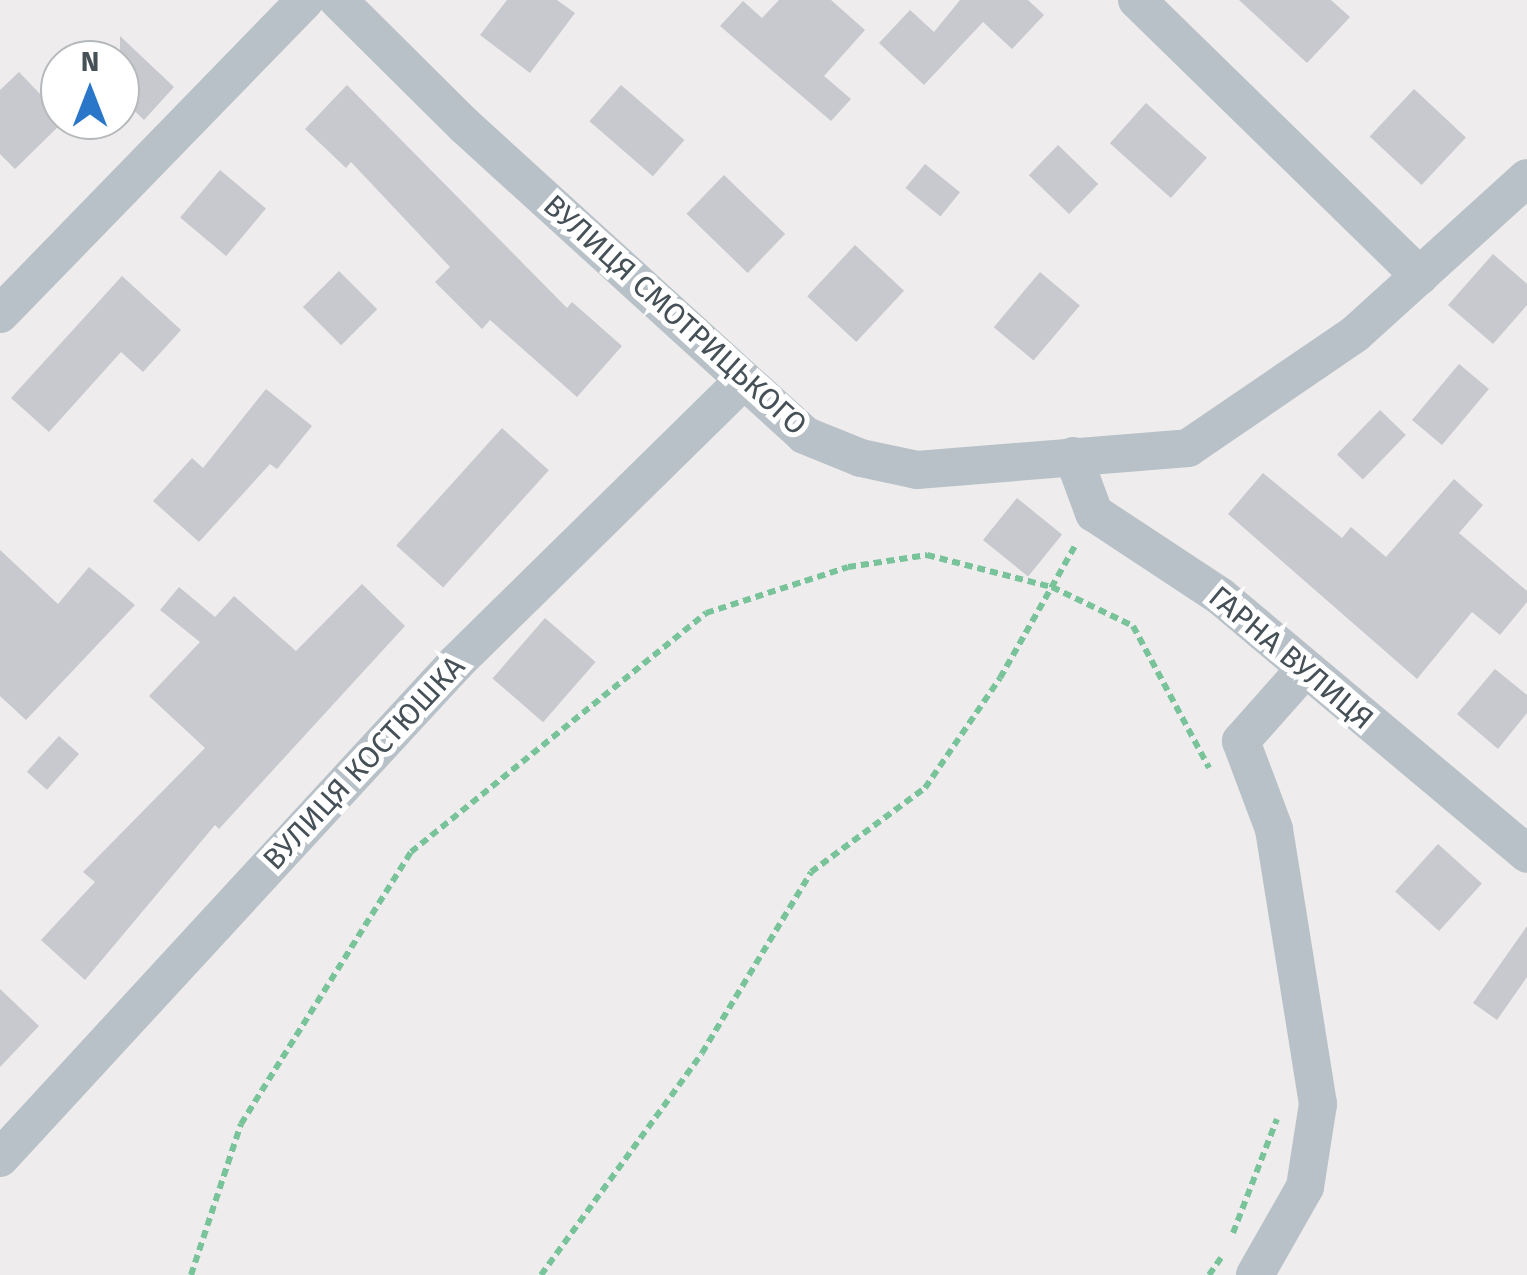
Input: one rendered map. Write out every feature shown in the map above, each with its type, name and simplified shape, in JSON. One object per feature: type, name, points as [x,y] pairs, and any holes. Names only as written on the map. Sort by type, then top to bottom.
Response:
[{"type":"street","points":[[0,314],[305,0]]},
{"type":"street","name":"ВУЛИЦЯ СМОТРИЦЬКОГО","points":[[338,0],[742,382],[804,435],[860,458],[917,470],[1188,448],[1355,334],[1522,193]]},
{"type":"street","points":[[1137,0],[1420,276]]},
{"type":"street","name":"ВУЛИЦЯ КОСТЮШКА","points":[[0,1158],[456,663],[742,382]]},
{"type":"street","points":[[1072,456],[1094,513]]},
{"type":"street","name":"ГАРНА ВУЛИЦЯ","points":[[1094,513],[1220,596],[1527,854]]},
{"type":"street","points":[[1254,1275],[1305,1187],[1318,1104],[1274,830],[1242,741],[1304,670]]},
{"type":"path","points":[[542,1275],[702,1053],[811,872],[925,788],[1094,513]]},
{"type":"path","points":[[192,1275],[241,1124],[410,852],[706,614],[848,566],[927,555],[1052,587],[1132,626],[1216,780]]},
{"type":"path","points":[[1210,1275],[1228,1248],[1282,1104]]},
{"type":"building","points":[[507,0],[557,0],[575,13],[530,73],[480,35]]},
{"type":"building","points":[[779,0],[831,0],[865,30],[824,76],[851,99],[831,121],[720,26],[743,1],[762,18]]},
{"type":"building","points":[[960,0],[1028,0],[1044,15],[1012,49],[983,22],[924,85],[879,43],[910,10],[934,32]]},
{"type":"building","points":[[1239,0],[1331,0],[1350,17],[1307,63]]},
{"type":"building","points":[[140,55],[174,87],[144,120],[140,116]]},
{"type":"building","points":[[19,72],[40,94],[40,140],[45,140],[15,169],[0,154],[0,90]]},
{"type":"building","points":[[347,85],[567,308],[572,302],[622,346],[577,397],[490,320],[482,329],[435,282],[450,267],[351,162],[346,168],[305,129]]},
{"type":"building","points":[[621,85],[684,140],[653,176],[590,121]]},
{"type":"building","points":[[1414,89],[1466,137],[1422,185],[1370,137]]},
{"type":"building","points":[[1146,103],[1207,158],[1171,198],[1110,143]]},
{"type":"building","points":[[1058,145],[1098,184],[1069,214],[1029,175]]},
{"type":"building","points":[[925,164],[960,192],[940,216],[905,188]]},
{"type":"building","points":[[220,170],[266,209],[226,256],[180,217]]},
{"type":"building","points":[[724,175],[785,234],[748,273],[686,214]]},
{"type":"building","points":[[855,245],[904,291],[856,342],[807,296]]},
{"type":"building","points":[[1493,254],[1527,284],[1527,305],[1493,344],[1448,305]]},
{"type":"building","points":[[339,271],[377,309],[341,345],[303,307]]},
{"type":"building","points":[[1040,272],[1080,305],[1034,361],[994,327]]},
{"type":"building","points":[[122,276],[181,330],[143,372],[121,352],[49,432],[11,398]]},
{"type":"building","points":[[1459,364],[1489,389],[1442,445],[1412,420]]},
{"type":"building","points":[[266,389],[312,426],[277,469],[270,464],[199,542],[153,501],[192,458],[203,468]]},
{"type":"building","points":[[1380,410],[1406,435],[1363,480],[1337,455]]},
{"type":"building","points":[[502,428],[549,470],[443,588],[396,545]]},
{"type":"building","points":[[1263,473],[1342,538],[1351,527],[1386,557],[1454,479],[1483,505],[1459,533],[1527,591],[1527,602],[1500,635],[1472,612],[1417,679],[1228,514]]},
{"type":"building","points":[[1017,498],[1062,535],[1028,576],[983,540]]},
{"type":"building","points":[[0,550],[58,604],[89,567],[135,605],[26,720],[0,696]]},
{"type":"building","points":[[362,584],[405,626],[219,829],[215,825],[85,980],[41,940],[95,882],[83,872],[205,748],[149,696],[200,642],[160,610],[179,587],[215,617],[234,596],[296,651]]},
{"type":"building","points":[[545,618],[596,662],[543,722],[493,678]]},
{"type":"building","points":[[1495,669],[1527,695],[1527,713],[1498,749],[1457,714]]},
{"type":"building","points":[[59,736],[79,754],[47,790],[27,772]]},
{"type":"building","points":[[1438,844],[1482,883],[1439,931],[1395,892]]},
{"type":"building","points":[[1527,926],[1527,977],[1497,1020],[1473,1003]]},
{"type":"building","points":[[0,989],[39,1026],[0,1067]]}]
